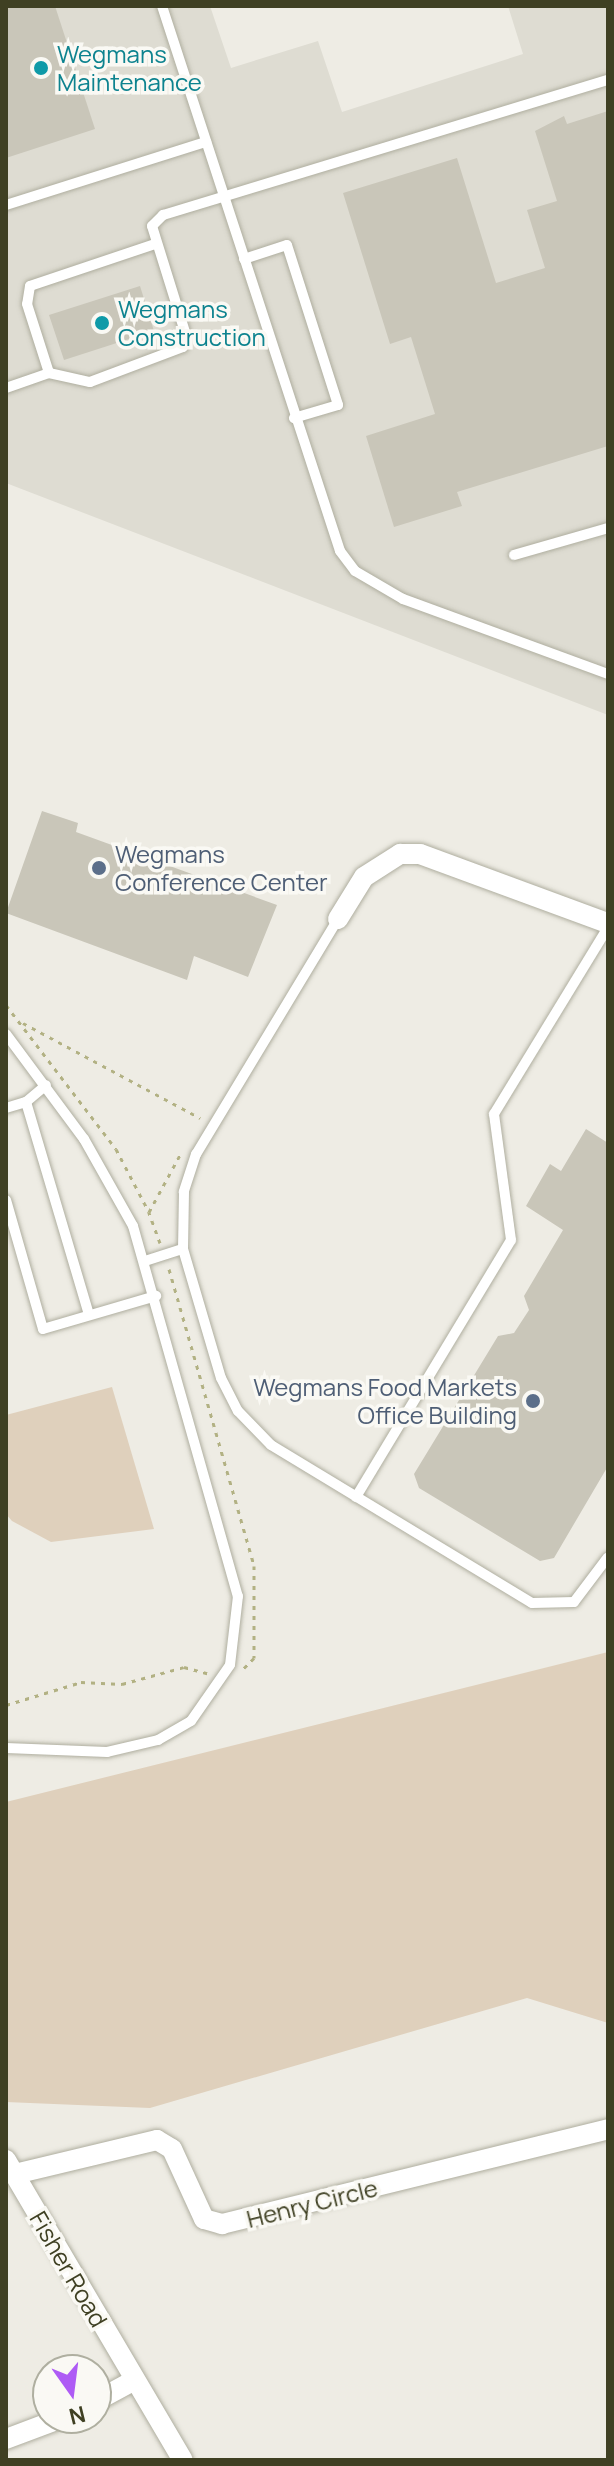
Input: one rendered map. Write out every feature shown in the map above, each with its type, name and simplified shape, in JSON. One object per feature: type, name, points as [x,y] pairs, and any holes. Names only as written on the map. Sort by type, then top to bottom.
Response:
[{"type":"street","points":[[338,919],[379,862],[420,854],[608,925]]},
{"type":"street","name":"Henry Circle","points":[[10,2167],[157,2140],[172,2149],[204,2219],[222,2224],[608,2129]]},
{"type":"street","name":"Fisher Road","points":[[10,2167],[133,2381],[183,2460]]},
{"type":"street","points":[[112,2392],[133,2381]]},
{"type":"street","points":[[6,2439],[32,2429]]},
{"type":"lane","points":[[162,6],[326,521],[355,571],[403,599],[608,674]]},
{"type":"lane","points":[[6,388],[49,373],[90,382],[183,347],[185,332],[155,244],[156,219],[223,194],[606,78]]},
{"type":"lane","points":[[6,205],[206,142]]},
{"type":"lane","points":[[49,373],[27,304],[30,286],[155,244]]},
{"type":"lane","points":[[244,259],[287,245],[338,405],[294,418]]},
{"type":"lane","points":[[514,555],[608,528]]},
{"type":"lane","points":[[338,919],[196,1154],[181,1214],[183,1249],[221,1378],[238,1411],[271,1445],[547,1608],[586,1592],[608,1557]]},
{"type":"lane","points":[[356,1497],[511,1240],[494,1114],[608,925]]},
{"type":"lane","points":[[6,1034],[46,1085],[106,1172],[145,1261],[236,1573],[230,1665],[205,1708],[158,1740],[107,1752],[6,1748]]},
{"type":"lane","points":[[6,1108],[26,1102],[46,1085]]},
{"type":"lane","points":[[26,1102],[89,1315]]},
{"type":"lane","points":[[6,1200],[43,1329],[156,1296]]},
{"type":"lane","points":[[145,1261],[183,1249]]},
{"type":"path","points":[[6,1005],[116,1149],[149,1212]]},
{"type":"shaded area","points":[[6,6],[210,6],[231,68],[318,41],[342,112],[523,54],[508,6],[608,6],[608,715],[6,483]]},
{"type":"shaded area","points":[[112,1387],[154,1529],[51,1542],[12,1521],[6,1514],[6,1415]]},
{"type":"shaded area","points":[[608,1652],[608,2023],[527,1998],[150,2108],[6,2102],[6,1802]]},
{"type":"building","name":"Wegmans Maintenance","points":[[6,6],[55,6],[95,129],[6,158]]},
{"type":"building","points":[[608,111],[608,446],[457,492],[462,506],[394,527],[366,436],[435,414],[411,337],[390,344],[343,193],[457,158],[496,283],[545,268],[527,210],[557,201],[535,131],[564,116],[567,124]]},
{"type":"building","name":"Wegmans Construction","points":[[140,286],[154,331],[64,360],[49,315]]},
{"type":"building","name":"Wegmans Conference Center","points":[[42,811],[78,823],[76,832],[277,905],[248,977],[194,956],[187,980],[6,913]]},
{"type":"building","name":"Wegmans Food Markets Office Building","points":[[586,1129],[608,1143],[608,1466],[554,1558],[540,1561],[419,1488],[414,1474],[498,1336],[514,1333],[529,1310],[524,1296],[563,1230],[526,1206],[550,1164],[561,1171]]},
{"type":"place","name":"Wegmans Maintenance","points":[[41,68]]},
{"type":"place","name":"Wegmans Construction","points":[[102,323]]},
{"type":"place","name":"Wegmans Conference Center","points":[[99,868]]},
{"type":"place","name":"Wegmans Food Markets Office Building","points":[[533,1401]]}]
